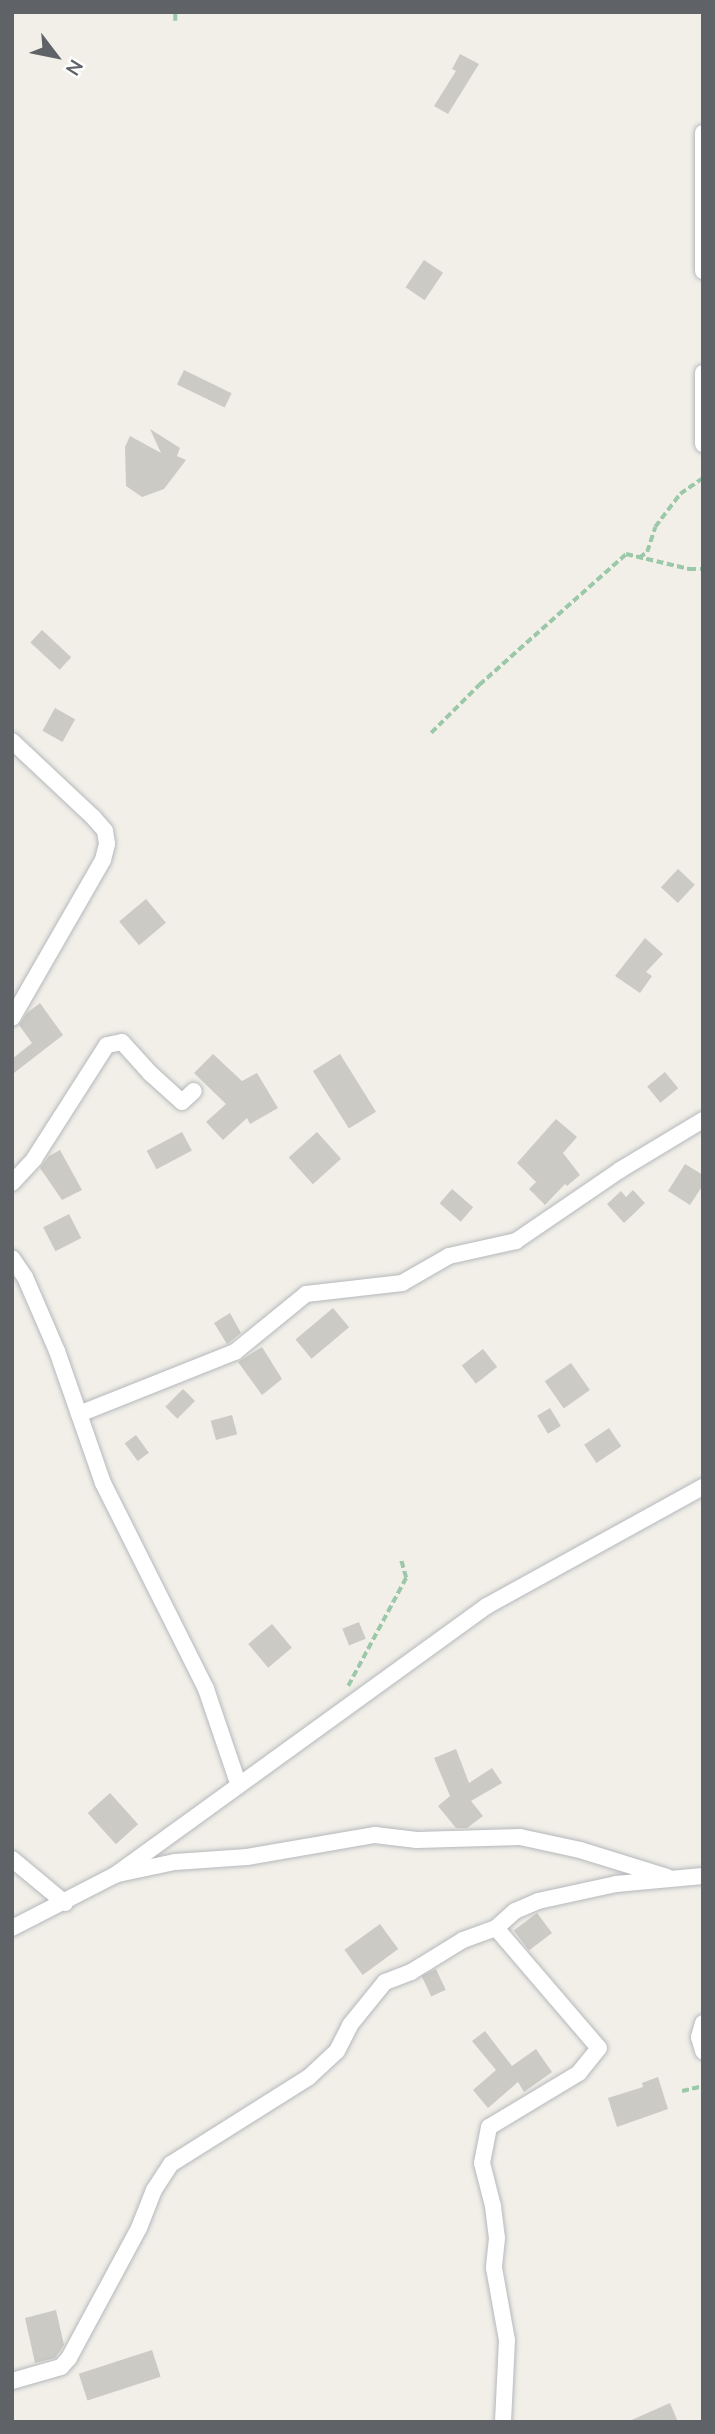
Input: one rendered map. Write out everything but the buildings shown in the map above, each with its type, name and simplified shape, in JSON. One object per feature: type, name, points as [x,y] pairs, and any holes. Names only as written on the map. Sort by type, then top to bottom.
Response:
[{"type":"street","points":[[703,133],[700,230],[703,271]]},
{"type":"street","points":[[703,373],[700,429],[703,444]]},
{"type":"street","points":[[12,741],[93,817],[105,831],[107,844],[103,860],[12,1018]]},
{"type":"street","points":[[12,1183],[34,1159],[107,1045],[122,1042],[149,1073],[182,1102],[194,1091]]},
{"type":"street","points":[[79,1414],[235,1352],[306,1294],[402,1283],[449,1255],[516,1241],[620,1170],[703,1120]]},
{"type":"street","points":[[12,1258],[25,1277],[103,1483],[206,1689],[238,1783]]},
{"type":"street","points":[[12,1928],[115,1875],[238,1783],[496,1600],[703,1487]]},
{"type":"street","points":[[115,1875],[175,1862],[247,1857],[375,1835],[417,1840],[520,1837],[567,1846],[675,1880]]},
{"type":"street","points":[[12,1859],[65,1903]]},
{"type":"street","points":[[12,2381],[61,2367],[69,2358],[139,2228],[154,2190],[171,2164],[309,2077],[337,2051],[350,2025],[385,1982],[411,1972],[463,1940],[496,1928],[515,1911],[538,1900],[616,1884],[703,1876]]},
{"type":"street","points":[[496,1928],[599,2048],[579,2073],[489,2127],[482,2163],[494,2206],[497,2238],[494,2268],[507,2340],[503,2422]]},
{"type":"street","points":[[703,2023],[699,2028],[703,2051]]},
{"type":"path","points":[[175,12],[175,20]]},
{"type":"path","points":[[639,558],[647,552],[656,527],[680,494],[703,478]]},
{"type":"path","points":[[431,733],[479,685],[626,554],[689,569],[703,569]]},
{"type":"path","points":[[347,1706],[348,1684],[360,1667],[406,1578],[401,1560]]},
{"type":"path","points":[[682,2091],[703,2086]]}]
